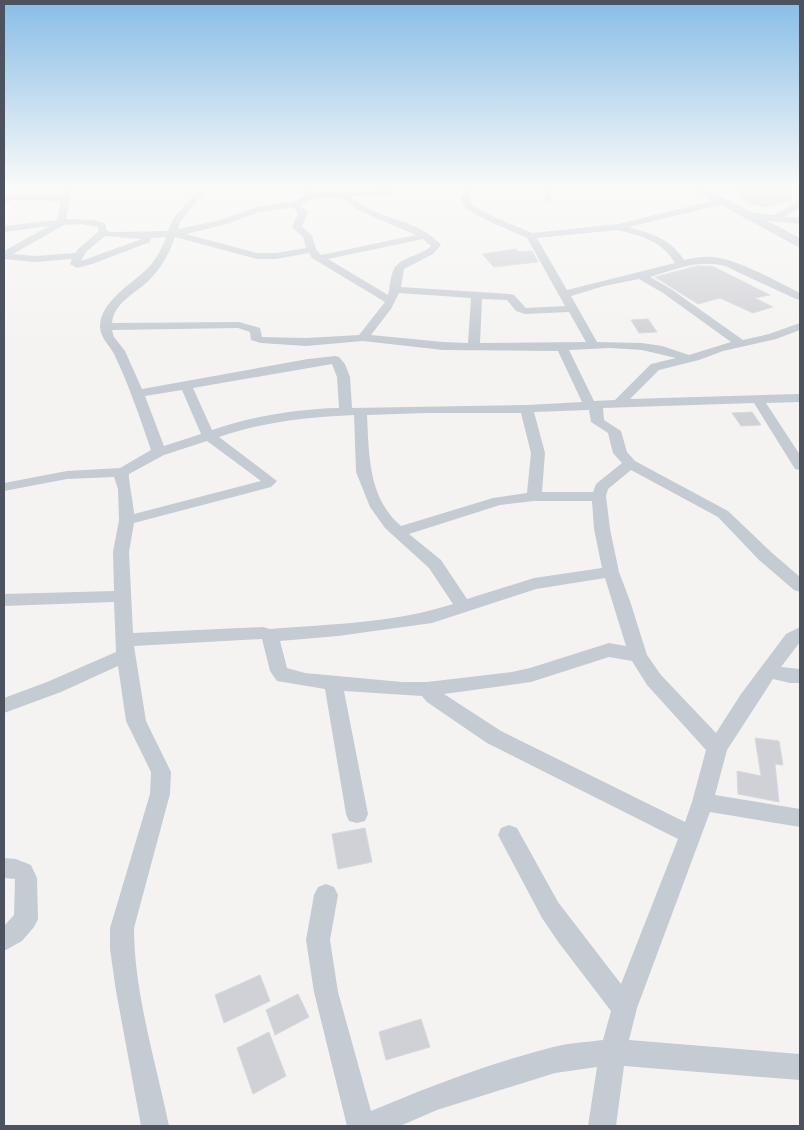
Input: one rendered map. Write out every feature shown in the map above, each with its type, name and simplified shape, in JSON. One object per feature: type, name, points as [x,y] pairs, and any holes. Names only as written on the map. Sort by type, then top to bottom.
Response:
[{"type":"street","points":[[4,256],[31,241]]},
{"type":"street","points":[[93,241],[82,250],[75,264],[83,266],[114,251],[144,241]]},
{"type":"street","points":[[159,452],[119,350],[108,337],[106,326],[110,308],[148,276],[165,253],[171,241]]},
{"type":"street","points":[[199,241],[257,256],[276,256],[311,250]]},
{"type":"street","points":[[308,241],[311,250],[320,258],[393,295],[476,294],[510,297],[520,309],[525,311],[572,309]]},
{"type":"street","points":[[320,258],[403,241]]},
{"type":"street","points":[[363,338],[393,295],[398,270],[407,260],[435,248],[436,245],[431,241]]},
{"type":"street","points":[[534,241],[592,345]]},
{"type":"street","points":[[658,241],[667,244],[675,251],[681,264]]},
{"type":"street","points":[[4,256],[35,259],[78,256]]},
{"type":"street","points":[[564,294],[698,260],[718,260],[800,297]]},
{"type":"street","points":[[641,276],[686,304],[740,343]]},
{"type":"street","points":[[474,346],[476,294]]},
{"type":"street","points":[[106,326],[239,325],[256,330],[255,338],[261,340],[306,342],[363,338],[474,346],[562,347],[631,345],[671,352],[688,359]]},
{"type":"street","points":[[619,403],[656,367],[740,343],[772,337],[800,326]]},
{"type":"street","points":[[306,342],[308,347],[308,363]]},
{"type":"street","points":[[562,347],[593,406],[598,422],[613,429],[620,452],[630,464],[723,514],[765,556],[800,586]]},
{"type":"street","points":[[137,394],[308,363],[328,360],[338,362],[353,411],[363,472],[378,507],[398,532],[435,564],[463,606]]},
{"type":"street","points":[[127,520],[214,499],[266,484],[270,481],[208,435],[186,386]]},
{"type":"street","points":[[757,398],[800,466]]},
{"type":"street","points":[[4,487],[67,476],[124,472],[159,452],[208,435],[246,423],[307,413],[428,409],[527,409],[619,403],[800,398]]},
{"type":"street","points":[[527,409],[538,453],[534,497]]},
{"type":"street","points":[[630,464],[600,487],[602,529],[611,572],[622,601],[638,656],[654,680],[716,748]]},
{"type":"street","points":[[124,472],[121,478],[125,489],[127,520],[121,552],[124,647],[136,721],[161,772],[160,794],[122,928],[122,949],[128,991],[155,1126]]},
{"type":"street","points":[[398,532],[498,501],[534,497],[599,496]]},
{"type":"street","points":[[4,706],[54,687],[124,647],[241,633],[270,634],[397,623],[432,617],[534,584],[611,572]]},
{"type":"street","points":[[4,600],[123,596]]},
{"type":"street","points":[[602,1126],[613,1052],[624,1008],[703,802],[716,748],[769,670],[792,639],[800,633]]},
{"type":"street","points":[[270,634],[279,670],[284,676],[305,680],[402,689],[427,689],[521,677],[609,650],[622,651],[638,656]]},
{"type":"street","points":[[769,670],[790,676],[800,676]]},
{"type":"street","points":[[334,682],[357,814]]},
{"type":"street","points":[[427,689],[434,697],[494,738],[690,835]]},
{"type":"street","points":[[703,802],[800,818]]},
{"type":"street","points":[[509,835],[550,910],[624,1008]]},
{"type":"street","points":[[4,868],[24,872],[26,878],[26,919],[22,926],[4,939]]},
{"type":"street","points":[[326,895],[318,940],[326,992],[361,1126]]},
{"type":"street","points":[[368,1126],[436,1097],[505,1075],[555,1060],[613,1052],[800,1067]]},
{"type":"building","points":[[516,249],[519,252],[532,251],[538,262],[494,267],[482,254]]},
{"type":"building","points":[[697,266],[712,266],[770,295],[755,298],[773,307],[753,313],[720,298],[698,304],[655,277]]},
{"type":"building","points":[[648,319],[657,332],[639,333],[631,320]]},
{"type":"building","points":[[752,412],[761,425],[741,426],[732,413]]},
{"type":"building","points":[[755,738],[779,741],[783,765],[775,764],[779,802],[738,794],[737,771],[761,776]]},
{"type":"building","points":[[365,828],[372,862],[338,869],[332,834]]},
{"type":"building","points":[[260,975],[270,1001],[224,1023],[215,995]]},
{"type":"building","points":[[298,994],[309,1017],[275,1035],[266,1010]]},
{"type":"building","points":[[421,1019],[430,1047],[386,1060],[379,1032]]},
{"type":"building","points":[[269,1032],[286,1076],[253,1094],[237,1048]]}]
